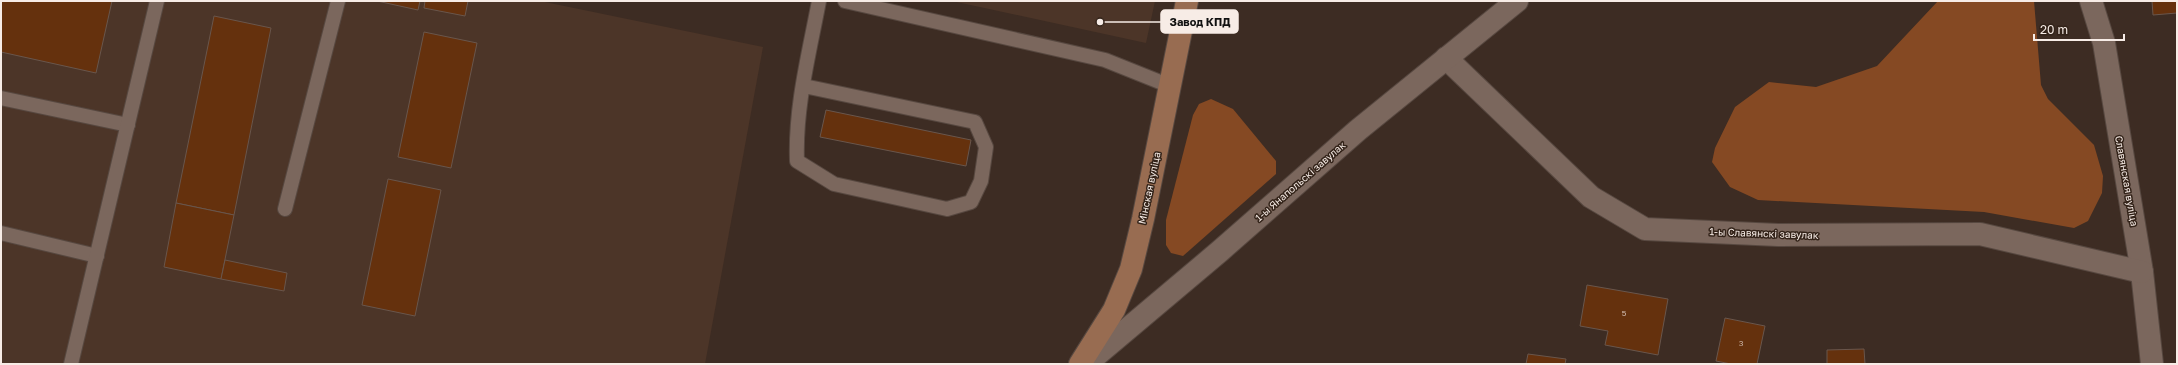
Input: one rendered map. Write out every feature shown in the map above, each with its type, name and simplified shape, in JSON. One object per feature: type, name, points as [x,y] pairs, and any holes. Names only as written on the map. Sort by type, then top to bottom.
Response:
[{"type":"main road","name":"Мінская вуліца","points":[[1080,364],[1114,310],[1131,269],[1143,220],[1187,1]]},
{"type":"street","name":"1-ы Янапольскі завулак","points":[[1086,364],[1214,256],[1358,130],[1517,1]]},
{"type":"street","name":"Славянская вуліца","points":[[2091,1],[2104,43],[2142,272],[2152,364]]},
{"type":"street","name":"1-ы Славянскі завулак","points":[[1446,58],[1591,197],[1645,228],[1778,235],[1980,234],[2142,272]]},
{"type":"lane","points":[[71,364],[158,1]]},
{"type":"lane","points":[[285,209],[338,1]]},
{"type":"lane","points":[[804,86],[975,122],[986,147],[981,181],[972,202],[947,209],[834,184],[798,161],[796,132],[804,86],[819,1]]},
{"type":"lane","points":[[845,1],[1105,60],[1170,86]]},
{"type":"lane","points":[[1,98],[128,125]]},
{"type":"lane","points":[[1,233],[97,256]]},
{"type":"shaded area","points":[[1,1],[540,1],[763,47],[705,364],[1,364]]},
{"type":"shaded area","points":[[952,1],[1155,1],[1146,43]]},
{"type":"shaded area","points":[[1938,1],[2034,1],[2041,85],[2048,99],[2094,145],[2103,176],[2102,193],[2088,221],[2074,228],[1984,212],[1758,200],[1730,187],[1712,162],[1715,148],[1735,107],[1769,82],[1816,87],[1877,66]]},
{"type":"shaded area","points":[[1211,99],[1233,109],[1276,161],[1276,174],[1183,256],[1171,253],[1166,245],[1166,220],[1193,115],[1199,104]]},
{"type":"building","points":[[1,1],[112,1],[96,73],[1,52]]},
{"type":"building","points":[[377,1],[420,1],[418,10]]},
{"type":"building","points":[[425,1],[468,1],[465,16],[424,8]]},
{"type":"building","points":[[2152,1],[2177,1],[2177,13],[2153,15]]},
{"type":"building","points":[[214,16],[271,28],[234,215],[176,203]]},
{"type":"building","points":[[424,32],[477,43],[451,168],[398,157]]},
{"type":"building","points":[[826,110],[971,140],[966,166],[820,137]]},
{"type":"building","points":[[388,179],[441,190],[415,316],[362,305]]},
{"type":"building","points":[[176,203],[234,215],[221,279],[164,267]]},
{"type":"building","points":[[225,260],[287,273],[284,291],[221,279]]},
{"type":"building","points":[[1587,285],[1668,299],[1658,355],[1605,345],[1608,331],[1580,326]]},
{"type":"building","points":[[1725,318],[1765,326],[1757,364],[1731,364],[1716,361]]},
{"type":"building","points":[[1864,349],[1865,364],[1827,364],[1827,350]]},
{"type":"building","points":[[1528,354],[1566,359],[1565,364],[1526,364]]},
{"type":"place","name":"Завод КПД","points":[[1100,22]]}]
